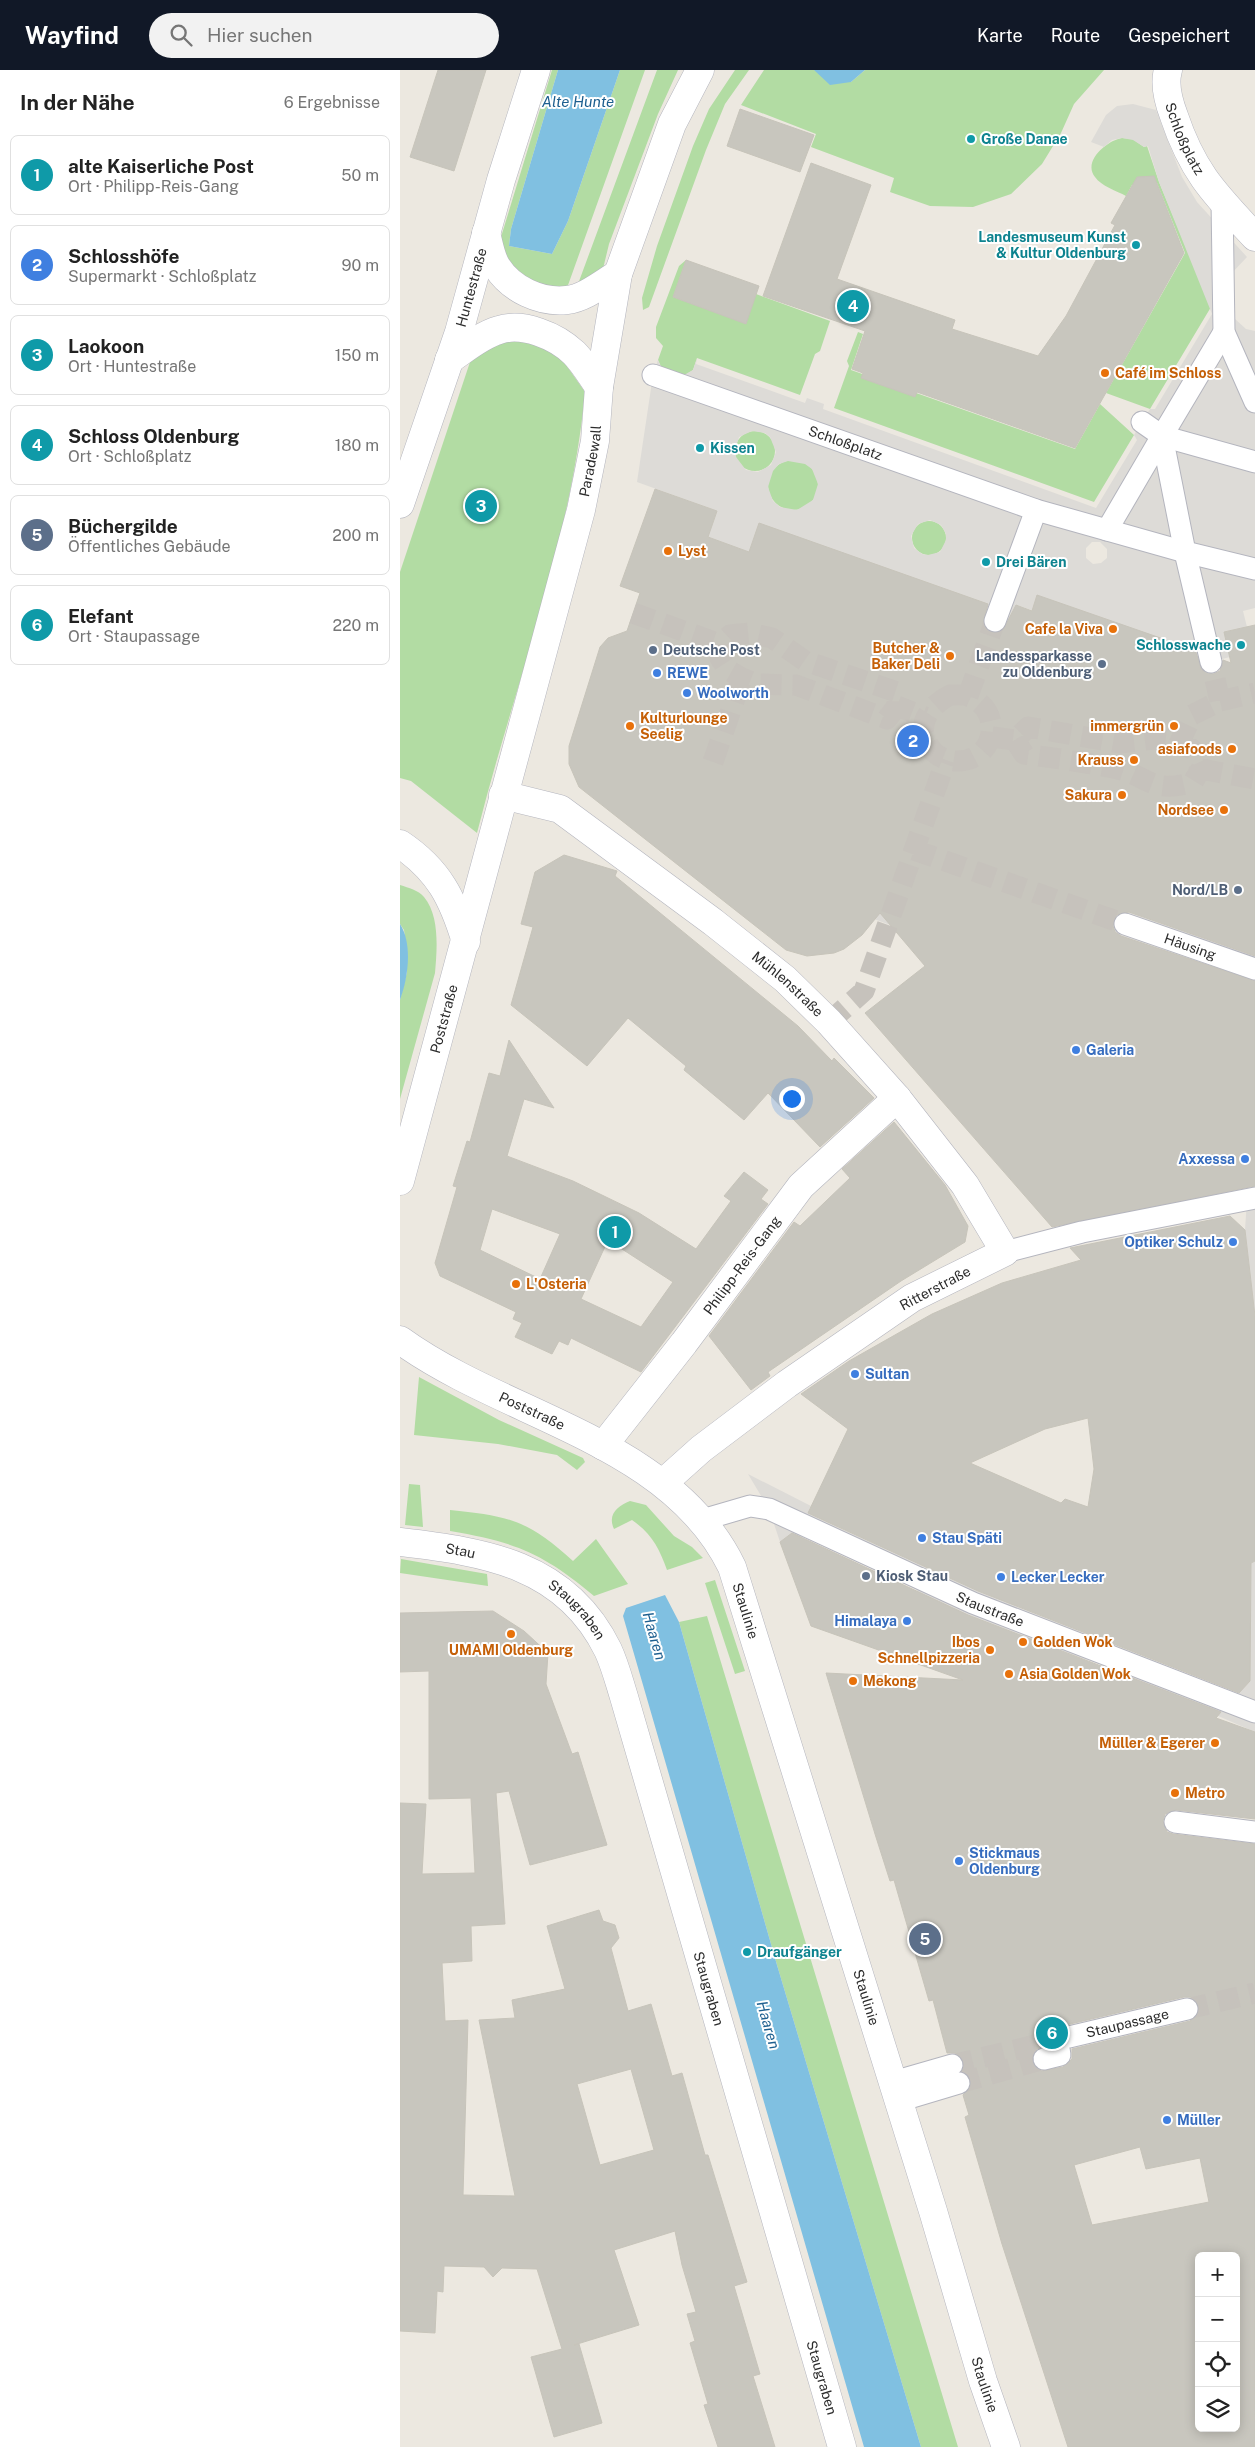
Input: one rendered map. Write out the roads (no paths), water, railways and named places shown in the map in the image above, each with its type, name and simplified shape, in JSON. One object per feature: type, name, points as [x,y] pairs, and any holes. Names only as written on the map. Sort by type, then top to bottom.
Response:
[{"type":"street","name":"Huntestraße","points":[[400,504],[449,360],[536,70]]},
{"type":"street","name":"Paradewall","points":[[489,857],[503,795],[581,510],[595,441],[599,388],[618,274],[672,124],[700,70]]},
{"type":"street","name":"Schloßplatz","points":[[1167,73],[1170,105],[1184,148],[1199,174],[1255,237]]},
{"type":"street","points":[[1222,202],[1224,332],[1255,402]]},
{"type":"street","points":[[486,234],[496,266],[512,284],[536,297],[568,300],[590,292],[618,274]]},
{"type":"street","points":[[449,360],[485,336],[500,329],[528,330],[554,339],[572,352],[599,388]]},
{"type":"street","points":[[1107,530],[1224,332]]},
{"type":"street","name":"Schloßplatz","points":[[654,375],[1036,510],[1185,552],[1255,569]]},
{"type":"street","points":[[1142,422],[1162,436],[1255,462]]},
{"type":"street","points":[[1162,436],[1185,552],[1211,662]]},
{"type":"street","points":[[995,621],[1036,510]]},
{"type":"street","name":"Mühlenstraße","points":[[503,795],[560,809],[713,922],[785,979],[829,1022],[897,1098],[965,1185],[1005,1252]]},
{"type":"street","points":[[400,844],[418,857],[441,882],[456,908],[466,942]]},
{"type":"street","name":"Poststraße","points":[[400,1181],[489,857]]},
{"type":"street","name":"Häusing","points":[[1125,924],[1255,969]]},
{"type":"street","name":"Philipp-Reis-Gang","points":[[603,1446],[684,1343],[801,1186],[897,1098]]},
{"type":"street","name":"Ritterstraße","points":[[663,1483],[702,1449],[787,1384],[912,1298],[1005,1252],[1082,1232],[1255,1198]]},
{"type":"street","name":"Poststraße","points":[[400,1340],[429,1360],[603,1446],[663,1483]]},
{"type":"street","name":"Staulinie","points":[[663,1483],[702,1520],[715,1536],[732,1567],[896,2091],[983,2381],[1006,2447]]},
{"type":"street","name":"Staustraße","points":[[702,1520],[750,1506],[769,1509],[972,1603],[1255,1712]]},
{"type":"street","name":"Stau","points":[[400,1542],[482,1554],[520,1567]]},
{"type":"street","name":"Staugraben","points":[[520,1567],[546,1581],[577,1606],[599,1635],[614,1665],[842,2447]]},
{"type":"street","points":[[1175,1822],[1255,1832]]},
{"type":"street","name":"Staupassage","points":[[1057,2048],[1187,2009]]},
{"type":"street","points":[[896,2091],[955,2074]]},
{"type":"water","name":"Alte Hunte","points":[[558,70],[620,70],[568,221],[552,254],[509,246],[511,229]]},
{"type":"water","points":[[814,70],[865,70],[851,82],[830,85]]},
{"type":"water","points":[[400,924],[407,941],[408,962],[400,1000]]},
{"type":"water","name":"Haaren","points":[[665,1595],[679,1622],[777,1965],[921,2447],[864,2447],[623,1616],[626,1608]]},
{"type":"tunnel","points":[[633,613],[720,644]]},
{"type":"tunnel","points":[[968,696],[995,621]]},
{"type":"tunnel","points":[[897,706],[887,719],[796,685],[757,684],[728,670],[720,658],[720,644],[730,635],[750,633],[772,638],[805,661],[897,692],[897,706],[925,717]]},
{"type":"tunnel","points":[[1179,744],[1192,715],[1220,701],[1211,662]]},
{"type":"tunnel","points":[[713,762],[742,678]]},
{"type":"tunnel","points":[[1220,701],[1255,693]]},
{"type":"tunnel","points":[[950,695],[968,696],[981,704],[988,714],[991,724],[991,735],[987,746],[979,754],[969,759],[955,761],[946,759],[934,752],[926,741],[924,733],[926,718],[936,705],[950,695]]},
{"type":"tunnel","points":[[992,737],[1015,740],[1028,727],[1120,743],[1154,739],[1173,741],[1192,749],[1201,769]]},
{"type":"tunnel","points":[[1015,740],[1024,754],[1113,768],[1158,785],[1179,785],[1193,782],[1201,769]]},
{"type":"tunnel","points":[[829,1022],[864,991],[946,760]]},
{"type":"tunnel","points":[[1201,769],[1255,779]]},
{"type":"tunnel","points":[[914,850],[1125,924]]},
{"type":"tunnel","points":[[1187,2009],[1255,1993]]},
{"type":"tunnel","points":[[952,2065],[1069,2037]]},
{"type":"tunnel","points":[[959,2083],[1044,2059]]},
{"type":"place","name":"Große Danae","points":[[971,139]]},
{"type":"place","name":"Landesmuseum Kunst & Kultur Oldenburg","points":[[1136,245]]},
{"type":"place","name":"Schloss Oldenburg","points":[[853,306]]},
{"type":"place","name":"Café im Schloss","points":[[1105,373]]},
{"type":"place","name":"Kissen","points":[[700,448]]},
{"type":"place","name":"Laokoon","points":[[481,506]]},
{"type":"place","name":"Lyst","points":[[668,551]]},
{"type":"place","name":"Drei Bären","points":[[986,562]]},
{"type":"place","name":"Cafe la Viva","points":[[1113,629]]},
{"type":"place","name":"Schlosswache","points":[[1241,645]]},
{"type":"place","name":"Deutsche Post","points":[[653,650]]},
{"type":"place","name":"Butcher & Baker Deli","points":[[950,656]]},
{"type":"place","name":"Landessparkasse zu Oldenburg","points":[[1102,664]]},
{"type":"place","name":"REWE","points":[[657,673]]},
{"type":"place","name":"Woolworth","points":[[687,693]]},
{"type":"place","name":"Kulturlounge Seelig","points":[[630,726]]},
{"type":"place","name":"immergrün","points":[[1174,726]]},
{"type":"place","name":"Schlosshöfe","points":[[913,741]]},
{"type":"place","name":"asiafoods","points":[[1232,749]]},
{"type":"place","name":"Krauss","points":[[1134,760]]},
{"type":"place","name":"Sakura","points":[[1122,795]]},
{"type":"place","name":"Nordsee","points":[[1224,810]]},
{"type":"place","name":"Nord/LB","points":[[1238,890]]},
{"type":"place","name":"Galeria","points":[[1076,1050]]},
{"type":"place","name":"Axxessa","points":[[1245,1159]]},
{"type":"place","name":"alte Kaiserliche Post","points":[[615,1232]]},
{"type":"place","name":"Optiker Schulz","points":[[1233,1242]]},
{"type":"place","name":"L'Osteria","points":[[516,1284]]},
{"type":"place","name":"Sultan","points":[[855,1374]]},
{"type":"place","name":"Stau Späti","points":[[922,1538]]},
{"type":"place","name":"Kiosk Stau","points":[[866,1576]]},
{"type":"place","name":"Lecker Lecker","points":[[1001,1577]]},
{"type":"place","name":"Himalaya","points":[[907,1621]]},
{"type":"place","name":"UMAMI Oldenburg","points":[[511,1634]]},
{"type":"place","name":"Golden Wok","points":[[1023,1642]]},
{"type":"place","name":"Ibos Schnellpizzeria","points":[[990,1650]]},
{"type":"place","name":"Asia Golden Wok","points":[[1009,1674]]},
{"type":"place","name":"Mekong","points":[[853,1681]]},
{"type":"place","name":"Müller & Egerer","points":[[1215,1743]]},
{"type":"place","name":"Metro","points":[[1175,1793]]},
{"type":"place","name":"Stickmaus Oldenburg","points":[[959,1861]]},
{"type":"place","name":"Büchergilde","points":[[925,1939]]},
{"type":"place","name":"Draufgänger","points":[[747,1952]]},
{"type":"place","name":"Elefant","points":[[1052,2033]]},
{"type":"place","name":"Müller","points":[[1167,2120]]}]
